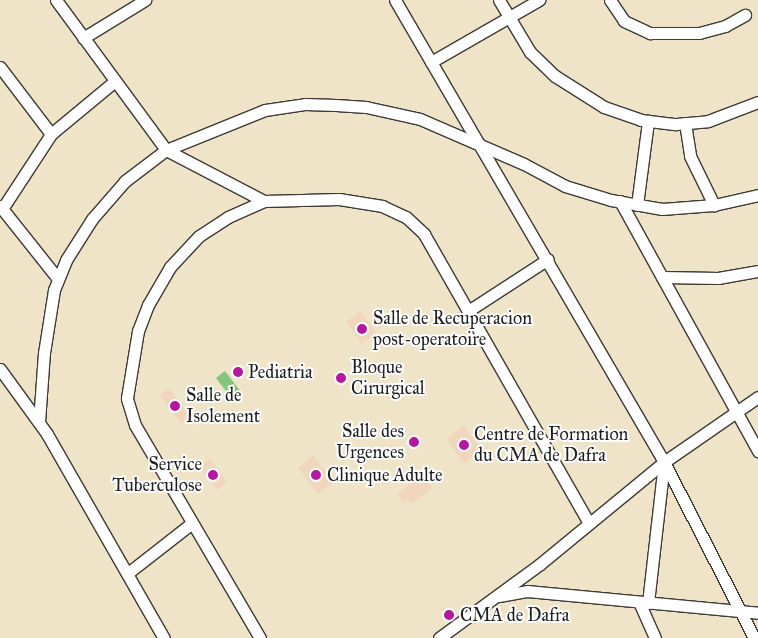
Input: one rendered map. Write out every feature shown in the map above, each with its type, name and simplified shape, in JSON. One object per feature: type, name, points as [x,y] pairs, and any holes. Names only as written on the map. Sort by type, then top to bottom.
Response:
[{"type":"street","points":[[56,0],[166,150],[264,201]]},
{"type":"street","points":[[83,38],[145,0]]},
{"type":"street","points":[[395,0],[548,259],[664,462],[754,638]]},
{"type":"street","points":[[499,0],[530,52],[556,76],[604,107],[648,121],[685,123],[708,122],[758,102]]},
{"type":"street","points":[[432,62],[539,0]]},
{"type":"street","points":[[610,0],[624,21],[650,33],[699,33],[725,26],[745,15]]},
{"type":"street","points":[[0,67],[51,134]]},
{"type":"street","points":[[58,279],[1,208],[51,134],[115,81]]},
{"type":"street","points":[[39,422],[48,321],[58,279],[78,239],[92,219],[125,182],[166,150],[265,110],[306,104],[366,107],[420,119],[483,149],[524,164],[565,186],[637,205],[662,209],[714,205],[758,195]]},
{"type":"street","points":[[637,205],[648,121]]},
{"type":"street","points":[[685,123],[690,156],[714,205]]},
{"type":"street","points":[[260,638],[130,413],[128,383],[138,332],[148,305],[170,267],[199,236],[228,217],[264,201],[339,199],[382,206],[406,216],[424,234],[588,522]]},
{"type":"street","points":[[620,201],[758,451]]},
{"type":"street","points":[[468,311],[548,259]]},
{"type":"street","points":[[662,277],[718,278],[757,273]]},
{"type":"street","points":[[0,369],[39,422],[164,638]]},
{"type":"street","points":[[440,638],[495,597],[664,462],[758,397]]},
{"type":"street","points":[[655,638],[643,602],[664,462]]},
{"type":"street","points":[[128,573],[192,523]]},
{"type":"street","points":[[495,597],[527,591],[758,613]]},
{"type":"shaded area","name":"Salle de Recuperacion post-operatoire","points":[[360,311],[376,332],[362,344],[346,322]]},
{"type":"shaded area","name":"Salle de Isolement","points":[[169,388],[190,417],[181,423],[160,395]]},
{"type":"shaded area","name":"Centre de Formation du CMA de Dafra","points":[[464,426],[482,450],[464,464],[446,439]]},
{"type":"shaded area","name":"Clinique Adulte","points":[[313,455],[334,482],[318,494],[298,468]]},
{"type":"shaded area","name":"Service Tuberculose","points":[[210,459],[227,482],[217,490],[200,467]]},
{"type":"shaded area","points":[[422,475],[432,488],[411,504],[408,500],[404,503],[397,494]]},
{"type":"green space","points":[[225,371],[241,392],[232,399],[216,378]]},
{"type":"place","name":"Salle de Recuperacion post-operatoire","points":[[362,329]]},
{"type":"place","name":"Pediatria","points":[[238,372]]},
{"type":"place","name":"Bloque Cirurgical","points":[[341,378]]},
{"type":"place","name":"Salle de Isolement","points":[[175,406]]},
{"type":"place","name":"Salle des Urgences","points":[[414,442]]},
{"type":"place","name":"Centre de Formation du CMA de Dafra","points":[[464,445]]},
{"type":"place","name":"Service Tuberculose","points":[[213,475]]},
{"type":"place","name":"Clinique Adulte","points":[[316,475]]},
{"type":"place","name":"CMA de Dafra","points":[[449,615]]}]
